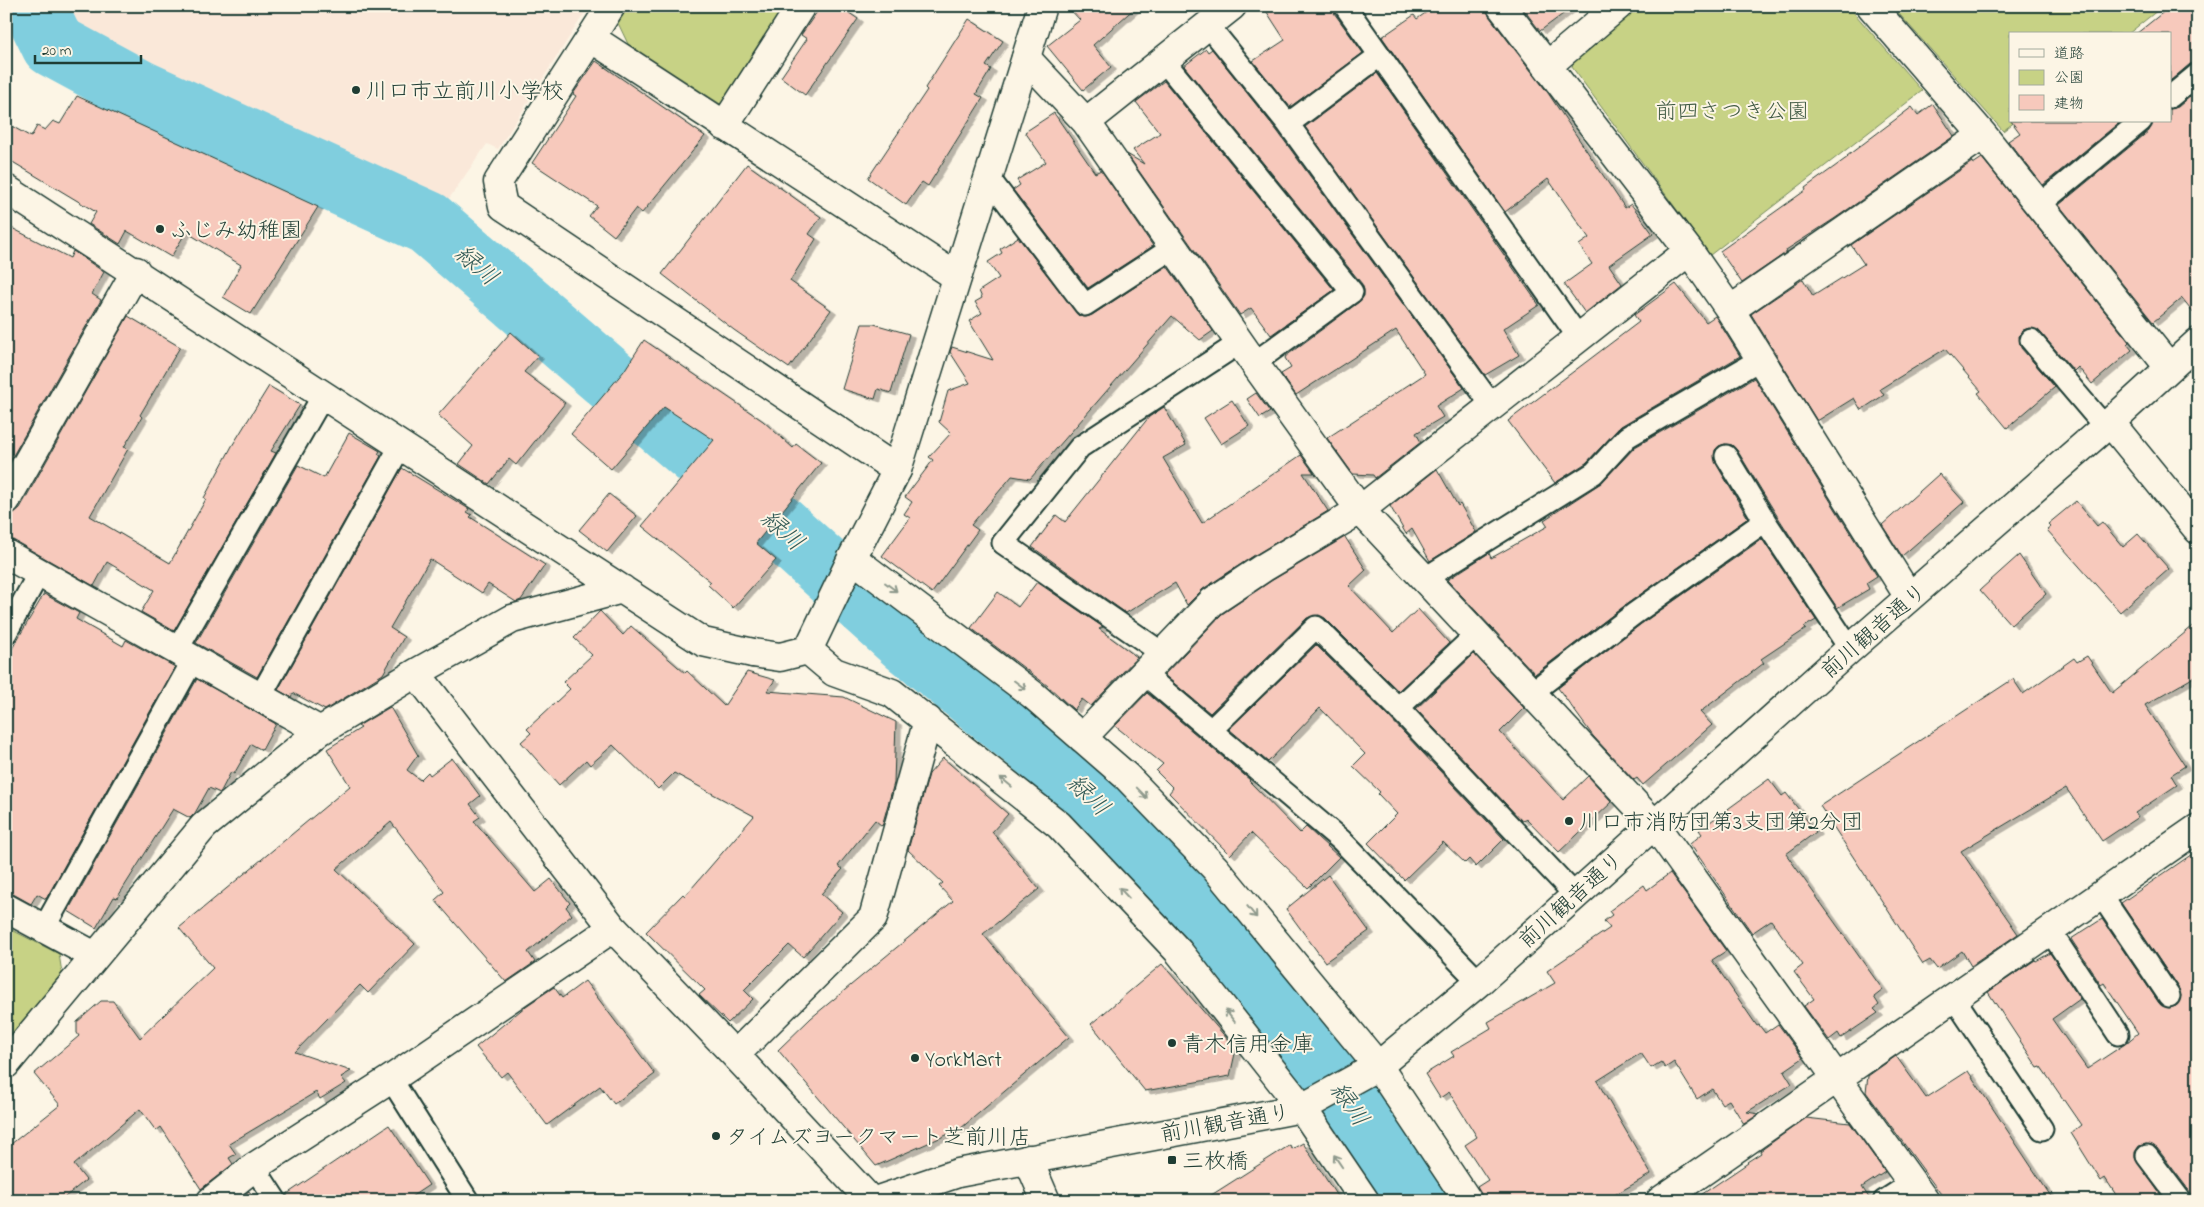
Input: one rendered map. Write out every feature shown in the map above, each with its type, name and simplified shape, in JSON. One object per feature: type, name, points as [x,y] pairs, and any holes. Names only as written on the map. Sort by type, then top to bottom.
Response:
[{"type":"street","points":[[611,6],[498,182],[503,206],[897,470]]},
{"type":"street","points":[[724,126],[801,6]]},
{"type":"street","points":[[6,189],[136,271],[703,642],[780,657],[808,650],[849,563],[897,470],[1042,6]]},
{"type":"street","points":[[1086,122],[1232,6]]},
{"type":"street","points":[[1501,6],[1689,251],[1730,310],[1759,360],[1909,597]]},
{"type":"street","points":[[1547,66],[1618,6]]},
{"type":"street","points":[[1871,6],[1983,135],[2169,367]]},
{"type":"street","points":[[591,38],[957,277]]},
{"type":"street","points":[[1026,58],[1086,122],[1360,510],[1654,824],[1919,1192]]},
{"type":"street","points":[[1730,310],[1983,135]]},
{"type":"street","points":[[1082,738],[1212,602],[1262,568],[1360,510],[1689,251]]},
{"type":"street","points":[[6,500],[136,271]]},
{"type":"street","name":"前川観音通り","points":[[875,1201],[958,1173],[1308,1105],[1369,1071],[1479,982],[1850,649],[2198,342]]},
{"type":"street","points":[[2107,424],[2198,530]]},
{"type":"street","points":[[6,554],[320,732]]},
{"type":"street","points":[[849,563],[1033,695],[1126,776],[1215,868],[1468,1201]]},
{"type":"street","points":[[6,1064],[204,826],[320,732],[416,673],[512,619],[622,589]]},
{"type":"street","points":[[808,650],[834,672],[892,692],[1066,832],[1180,952],[1308,1105],[1365,1201]]},
{"type":"street","points":[[416,673],[613,928],[871,1201]]},
{"type":"street","points":[[735,1055],[873,918],[928,720]]},
{"type":"street","points":[[1660,1201],[2198,828]]},
{"type":"street","points":[[6,908],[95,956]]},
{"type":"street","points":[[210,1201],[254,1167],[392,1079],[613,928]]},
{"type":"street","points":[[1028,1159],[1046,1201]]},
{"type":"lane","points":[[1345,6],[1579,338]]},
{"type":"lane","points":[[1208,25],[1288,124],[1493,407]]},
{"type":"lane","points":[[1288,124],[1379,56]]},
{"type":"lane","points":[[1162,653],[1003,543],[1080,447],[1352,292],[1164,60]]},
{"type":"lane","points":[[2172,95],[2198,74]]},
{"type":"lane","points":[[2039,205],[2140,122]]},
{"type":"lane","points":[[988,177],[1085,305],[1174,247]]},
{"type":"lane","points":[[2031,340],[2107,424]]},
{"type":"lane","points":[[1424,579],[1594,473],[1627,437],[1759,360]]},
{"type":"lane","points":[[44,928],[185,655],[324,394]]},
{"type":"lane","points":[[260,698],[401,445]]},
{"type":"lane","points":[[1726,456],[1765,521],[1850,649]]},
{"type":"lane","points":[[1531,693],[1634,614],[1765,521]]},
{"type":"lane","points":[[6,632],[39,573]]},
{"type":"lane","points":[[1211,730],[1316,627],[1398,708],[1575,895]]},
{"type":"lane","points":[[1398,708],[1476,635]]},
{"type":"lane","points":[[1143,673],[1342,840],[1479,982]]},
{"type":"lane","points":[[2101,896],[2169,996]]},
{"type":"lane","points":[[2050,931],[2118,1034]]},
{"type":"lane","points":[[1954,998],[2042,1129]]},
{"type":"lane","points":[[392,1079],[468,1201]]},
{"type":"lane","points":[[2148,1156],[2181,1201]]},
{"type":"lane","points":[[254,1167],[276,1201]]},
{"type":"lane","points":[[1884,1201],[1919,1192]]},
{"type":"shaded area","name":"川口市立前川小学校","points":[[50,6],[589,6],[498,149],[487,144],[439,213],[63,37]]},
{"type":"green space","points":[[629,6],[792,6],[725,107],[628,44],[618,23]]},
{"type":"green space","name":"前四さつき公園","points":[[1635,6],[1848,6],[1922,91],[1710,255],[1572,67],[1576,55]]},
{"type":"green space","points":[[1892,6],[2163,6],[2130,32],[2009,32],[2009,122],[2015,122],[2003,131]]},
{"type":"green space","points":[[6,927],[59,954],[62,973],[6,1043]]},
{"type":"building","points":[[821,6],[839,6],[858,19],[805,95],[781,77],[807,39],[801,35]]},
{"type":"building","points":[[1067,6],[1137,6],[1093,45],[1111,67],[1083,90],[1047,46],[1080,20]]},
{"type":"building","points":[[1263,6],[1329,6],[1363,53],[1290,107],[1253,61],[1285,40]]},
{"type":"building","points":[[1435,6],[1486,6],[1489,16],[1548,93],[1625,208],[1631,204],[1653,234],[1609,265],[1622,284],[1585,313],[1564,284],[1592,264],[1579,245],[1589,238],[1548,179],[1505,212],[1382,37],[1414,15],[1417,19]]},
{"type":"building","points":[[1521,6],[1574,6],[1540,31]]},
{"type":"building","points":[[2171,6],[2198,6],[2198,62],[2190,64],[2172,79],[2172,32],[2138,32]]},
{"type":"building","points":[[969,19],[1003,41],[986,66],[991,69],[976,94],[983,98],[928,186],[922,182],[906,205],[868,178],[927,90],[925,88]]},
{"type":"building","points":[[1206,49],[1208,52],[1212,49],[1278,132],[1464,388],[1436,406],[1443,417],[1416,433],[1421,442],[1375,478],[1373,475],[1353,474],[1327,438],[1425,374],[1396,330],[1296,395],[1281,374],[1291,368],[1285,358],[1286,356],[1359,302],[1364,296],[1364,290],[1362,284],[1184,66]]},
{"type":"building","points":[[596,61],[705,136],[642,213],[636,208],[614,236],[589,216],[597,206],[532,163],[576,96],[573,94]]},
{"type":"building","points":[[1377,73],[1539,305],[1503,329],[1519,355],[1485,375],[1305,127]]},
{"type":"building","points":[[1164,81],[1334,290],[1271,335],[1251,308],[1240,315],[1127,154],[1144,164],[1133,150],[1160,133],[1136,102]]},
{"type":"building","points":[[2198,90],[2198,318],[2182,298],[2153,322],[2059,205],[2149,131],[2153,122],[2172,122],[2172,108],[2178,107]]},
{"type":"building","points":[[77,96],[318,207],[251,314],[223,297],[241,265],[186,232],[171,257],[127,231],[120,244],[89,224],[96,212],[6,158],[6,123],[31,137],[37,126],[45,130],[53,121],[60,124]]},
{"type":"building","points":[[1933,104],[1954,136],[1786,250],[1787,252],[1742,283],[1720,251],[1806,190],[1805,188],[1912,107],[1918,115]]},
{"type":"building","points":[[1054,113],[1095,173],[1101,170],[1153,246],[1088,288],[1013,190],[1020,185],[1017,180],[1046,162],[1025,132]]},
{"type":"building","points":[[2012,122],[2120,122],[2043,185],[2008,141],[2020,133]]},
{"type":"building","points":[[1982,158],[2129,342],[2127,344],[2132,350],[2092,384],[2078,367],[2074,371],[2040,332],[2029,328],[2023,330],[2019,336],[2021,348],[2055,387],[2007,428],[1978,393],[1981,391],[1945,349],[1880,389],[1884,395],[1861,410],[1854,398],[1817,421],[1751,314],[1803,279],[1813,296],[1864,264],[1851,245],[1972,162],[1973,164]]},
{"type":"building","points":[[747,164],[821,217],[809,234],[816,239],[790,281],[831,310],[789,368],[734,330],[662,274]]},
{"type":"building","points":[[6,225],[70,258],[73,251],[104,272],[92,294],[101,300],[6,468]]},
{"type":"building","points":[[1018,237],[1079,316],[1086,317],[1092,315],[1167,266],[1213,331],[1200,340],[1172,316],[1030,479],[1012,476],[971,525],[978,530],[932,593],[882,556],[910,518],[904,514],[912,502],[905,497],[933,460],[929,457],[951,433],[939,422],[948,391],[970,383],[950,352],[952,347],[993,360],[969,321],[982,313],[975,302],[982,298],[979,291],[999,278],[988,262],[1002,253],[1000,249]]},
{"type":"building","points":[[1676,284],[1706,322],[1715,316],[1740,356],[1621,426],[1586,463],[1555,483],[1508,421],[1639,322],[1634,315]]},
{"type":"building","points":[[128,316],[180,347],[140,415],[142,417],[124,447],[128,449],[90,516],[170,563],[206,499],[204,498],[232,446],[269,386],[300,405],[271,451],[276,453],[174,631],[141,612],[154,590],[107,562],[94,586],[6,536],[6,516],[20,508]]},
{"type":"building","points":[[862,324],[874,324],[909,334],[891,393],[878,389],[875,399],[842,389]]},
{"type":"building","points":[[511,332],[538,356],[524,372],[565,403],[516,465],[509,459],[489,484],[459,464],[473,446],[438,415]]},
{"type":"building","points":[[644,340],[763,421],[793,448],[796,444],[821,463],[756,543],[776,560],[733,608],[708,585],[711,582],[642,526],[714,440],[664,407],[611,469],[571,434],[624,371]]},
{"type":"building","points":[[1754,378],[1877,576],[1866,583],[1869,589],[1837,608],[1737,450],[1732,445],[1725,444],[1715,450],[1715,462],[1748,518],[1627,604],[1535,674],[1447,580],[1489,553],[1491,558],[1548,526],[1544,520],[1601,483],[1635,447]]},
{"type":"building","points":[[1256,393],[1270,412],[1260,418],[1247,399]]},
{"type":"building","points":[[1232,400],[1249,426],[1221,444],[1204,418]]},
{"type":"building","points":[[1164,407],[1186,445],[1163,458],[1202,523],[1301,455],[1314,473],[1303,473],[1328,511],[1203,589],[1187,605],[1175,583],[1126,613],[1032,547],[1056,515],[1065,522],[1149,417]]},
{"type":"building","points":[[349,433],[380,451],[378,454],[381,456],[257,677],[196,643],[298,465],[324,478]]},
{"type":"building","points":[[402,468],[469,509],[467,512],[472,515],[470,517],[545,565],[521,600],[516,602],[488,584],[482,593],[430,559],[390,628],[404,637],[383,674],[325,710],[293,693],[291,697],[278,690]]},
{"type":"building","points":[[1437,469],[1458,506],[1460,504],[1476,532],[1430,561],[1412,529],[1406,534],[1390,506]]},
{"type":"building","points":[[1939,474],[1964,502],[1902,556],[1882,525]]},
{"type":"building","points":[[609,494],[637,516],[607,552],[579,530]]},
{"type":"building","points":[[2076,501],[2097,526],[2102,522],[2123,547],[2138,534],[2169,569],[2120,612],[2047,530],[2051,527],[2048,524]]},
{"type":"building","points":[[1345,537],[1366,570],[1349,586],[1393,633],[1418,609],[1449,643],[1398,691],[1325,618],[1319,615],[1307,618],[1210,713],[1164,675],[1222,614],[1271,581]]},
{"type":"building","points":[[1762,539],[1816,620],[1804,627],[1806,629],[1761,659],[1764,663],[1700,712],[1712,725],[1643,785],[1637,778],[1634,780],[1593,736],[1558,688],[1641,624]]},
{"type":"building","points":[[2019,555],[2046,594],[2011,625],[1980,590]]},
{"type":"building","points":[[1037,582],[1103,627],[1099,629],[1137,657],[1091,706],[1082,699],[1074,710],[1048,686],[971,628],[998,592],[1018,607]]},
{"type":"building","points":[[44,594],[79,613],[76,619],[123,646],[126,640],[175,667],[46,899],[37,894],[31,904],[6,890],[6,659]]},
{"type":"building","points":[[600,611],[623,635],[631,626],[685,673],[687,671],[724,706],[747,672],[775,680],[767,691],[844,697],[896,722],[894,783],[882,826],[875,820],[838,866],[843,869],[821,894],[842,912],[803,957],[789,945],[744,990],[753,999],[728,1023],[699,995],[705,990],[646,932],[683,894],[685,896],[754,816],[674,773],[658,789],[613,745],[590,765],[586,760],[559,785],[521,742],[531,733],[527,729],[570,689],[563,682],[592,655],[574,638]]},
{"type":"building","points":[[2198,622],[2198,674],[2145,705],[2185,766],[2171,775],[2177,785],[2135,813],[2138,817],[2102,841],[2066,788],[1961,851],[2018,934],[1971,966],[1962,951],[1937,969],[1930,960],[1923,964],[1820,806],[2013,679],[2023,694],[2074,658],[2077,662],[2087,656],[2112,693]]},
{"type":"building","points":[[1316,645],[1389,717],[1504,839],[1476,867],[1469,859],[1465,863],[1443,842],[1404,880],[1368,843],[1397,814],[1378,794],[1380,792],[1353,766],[1365,754],[1320,708],[1268,762],[1229,729]]},
{"type":"building","points":[[1474,654],[1524,708],[1500,732],[1563,800],[1588,776],[1612,802],[1559,852],[1527,819],[1522,821],[1416,709]]},
{"type":"building","points":[[197,679],[276,724],[262,750],[251,744],[234,774],[231,772],[220,793],[209,788],[195,813],[190,818],[173,809],[117,898],[114,897],[96,928],[68,911]]},
{"type":"building","points":[[1147,693],[1250,780],[1300,833],[1306,827],[1339,857],[1308,888],[1251,833],[1230,855],[1169,793],[1173,788],[1156,771],[1163,764],[1115,726]]},
{"type":"building","points":[[390,707],[419,757],[417,756],[407,770],[420,780],[428,772],[430,775],[452,758],[480,796],[470,804],[480,817],[474,821],[535,892],[551,879],[570,903],[566,907],[572,915],[528,952],[535,962],[506,982],[435,900],[444,892],[391,822],[336,869],[415,944],[368,993],[360,985],[295,1052],[351,1071],[341,1077],[346,1083],[320,1099],[316,1092],[229,1144],[236,1154],[229,1158],[233,1164],[201,1189],[161,1127],[156,1131],[140,1109],[74,1165],[86,1180],[60,1201],[6,1201],[6,1148],[60,1105],[34,1074],[79,1036],[77,1033],[77,1022],[101,1001],[113,1001],[140,1038],[213,968],[179,928],[350,786],[327,749],[361,728],[358,726]]},
{"type":"building","points":[[943,758],[1008,814],[992,832],[1039,889],[983,934],[1069,1037],[960,1129],[876,1166],[778,1050],[811,1018],[953,901],[939,886],[943,883],[908,850],[929,774]]},
{"type":"building","points":[[1769,779],[1782,796],[1786,793],[1816,832],[1786,854],[1883,990],[1874,997],[1879,1005],[1874,1009],[1878,1013],[1841,1038],[1838,1033],[1829,1040],[1804,1006],[1814,999],[1794,972],[1803,965],[1771,920],[1752,933],[1690,844],[1702,834],[1699,830]]},
{"type":"building","points":[[2198,850],[2198,1201],[2193,1201],[2191,1193],[2157,1148],[2146,1144],[2139,1146],[2135,1152],[2135,1158],[2165,1201],[2120,1201],[2105,1178],[2101,1181],[2071,1133],[2081,1125],[2041,1067],[2038,1068],[1988,992],[2035,960],[2050,953],[2080,999],[2052,1019],[2087,1069],[2125,1044],[2138,1033],[2104,983],[2101,985],[2071,939],[2102,919],[2159,1003],[2169,1008],[2176,1006],[2181,996],[2179,989],[2121,903]]},
{"type":"building","points":[[1670,873],[1726,951],[1712,960],[1757,1026],[1759,1025],[1765,1033],[1778,1024],[1803,1058],[1784,1071],[1792,1084],[1747,1112],[1759,1114],[1744,1124],[1729,1100],[1722,1104],[1712,1089],[1697,1099],[1674,1062],[1665,1068],[1661,1062],[1651,1068],[1641,1053],[1597,1081],[1651,1174],[1604,1201],[1484,1201],[1477,1187],[1488,1180],[1465,1145],[1477,1137],[1449,1092],[1440,1098],[1425,1074],[1454,1056],[1451,1052],[1491,1028],[1488,1022],[1555,983],[1547,971],[1610,928],[1604,921],[1612,915],[1609,911],[1644,885],[1647,890]]},
{"type":"building","points":[[1328,875],[1369,931],[1325,962],[1286,909]]},
{"type":"building","points":[[1162,964],[1236,1049],[1230,1076],[1145,1091],[1091,1024]]},
{"type":"building","points":[[585,981],[655,1074],[614,1104],[600,1086],[547,1125],[507,1072],[501,1077],[476,1047],[526,1006],[554,987],[562,998]]},
{"type":"building","points":[[1896,1056],[1926,1098],[1968,1071],[2054,1201],[1946,1201],[1866,1092],[1868,1076]]},
{"type":"building","points":[[1806,1118],[1850,1123],[1885,1172],[1862,1187],[1871,1201],[1692,1201],[1748,1163],[1761,1153],[1760,1151]]},
{"type":"building","points":[[389,1125],[429,1185],[405,1201],[288,1201],[287,1194]]},
{"type":"building","points":[[1303,1143],[1340,1201],[1202,1201],[1290,1145],[1292,1149]]},
{"type":"building","points":[[249,1191],[256,1201],[237,1201]]},
{"type":"waterway","name":"緑川","points":[[34,6],[53,45],[140,92],[428,223],[719,473],[907,642],[1048,756],[1170,874],[1324,1066],[1417,1201]]},
{"type":"place","name":"川口市立前川小学校","points":[[356,90]]},
{"type":"place","name":"ふじみ幼稚園","points":[[160,229]]},
{"type":"place","name":"川口市消防団第3支団第2分団","points":[[1569,821]]},
{"type":"place","name":"青木信用金庫","points":[[1172,1043]]},
{"type":"place","name":"YorkMart","points":[[915,1058]]},
{"type":"place","name":"タイムズヨークマート芝前川店","points":[[716,1136]]},
{"type":"place","name":"三枚橋","points":[[1172,1160]]}]
